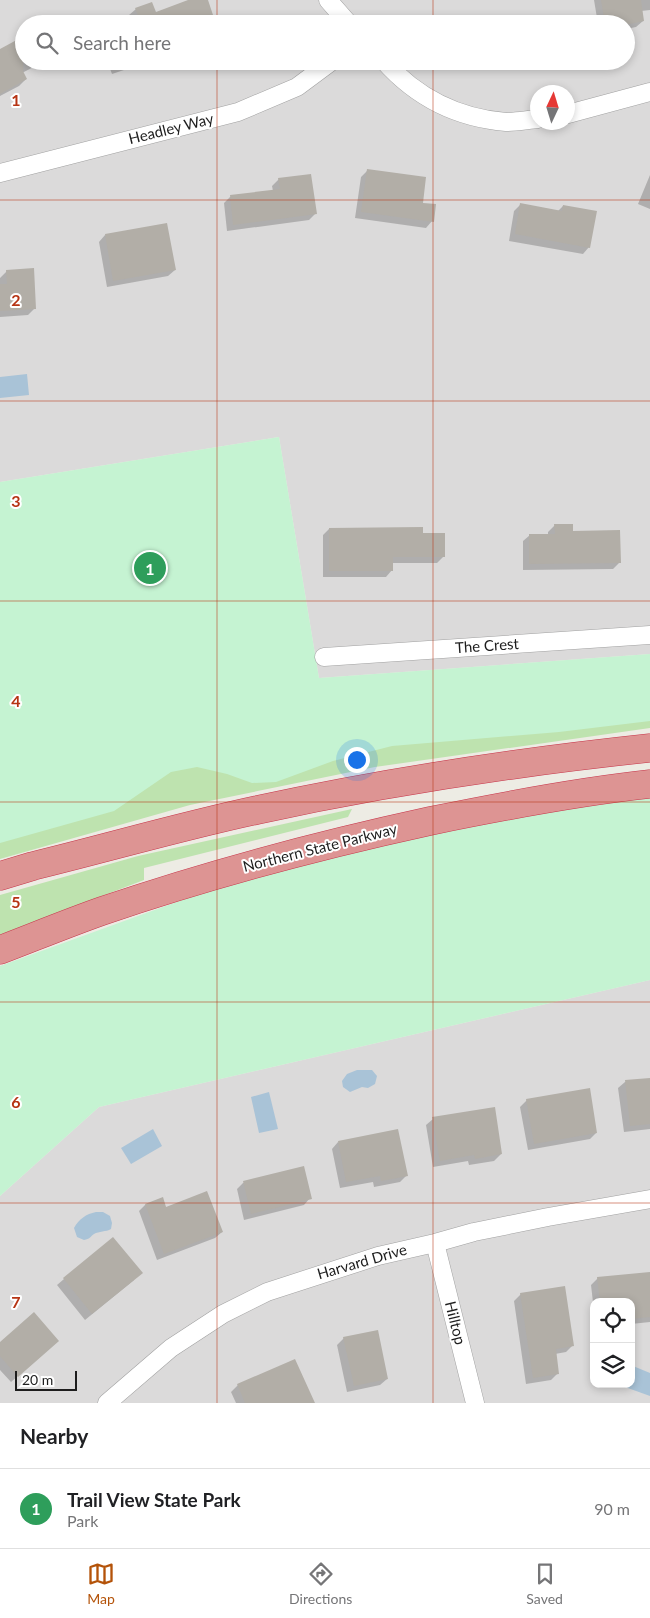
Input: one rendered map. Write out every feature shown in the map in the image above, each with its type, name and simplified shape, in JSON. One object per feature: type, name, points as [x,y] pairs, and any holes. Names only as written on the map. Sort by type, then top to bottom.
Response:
[{"type":"highway","points":[[0,876],[256,810],[333,795],[540,761],[650,748]]},
{"type":"highway","name":"Northern State Parkway","points":[[0,950],[112,908],[252,864],[356,838],[489,809],[614,788],[650,784]]},
{"type":"street","points":[[328,0],[342,15]]},
{"type":"street","name":"Headley Way","points":[[0,173],[238,112],[297,88],[320,70]]},
{"type":"street","points":[[392,70],[414,90],[437,104],[474,117],[508,122],[530,120]]},
{"type":"street","points":[[575,112],[650,92]]},
{"type":"street","name":"The Crest","points":[[324,657],[650,635]]},
{"type":"street","name":"Harvard Drive","points":[[107,1403],[171,1348],[224,1314],[267,1292],[378,1256],[474,1232],[650,1199]]},
{"type":"street","name":"Hilltop","points":[[435,1243],[475,1403]]},
{"type":"shaded area","points":[[0,0],[650,0],[650,654],[319,678],[279,437],[0,482]]},
{"type":"shaded area","points":[[650,980],[650,1403],[0,1403],[0,1196],[99,1107]]},
{"type":"green space","points":[[279,437],[319,678],[650,654],[650,721],[559,732],[392,746],[333,761],[276,782],[252,783],[227,774],[197,767],[171,772],[114,811],[0,843],[0,482]]},
{"type":"green space","points":[[650,714],[650,728],[375,767],[190,805],[0,859],[0,829],[134,770],[432,732]]},
{"type":"green space","points":[[650,796],[650,980],[99,1107],[0,1196],[0,966],[207,891],[316,860],[515,817]]},
{"type":"green space","points":[[352,809],[348,817],[144,868],[144,880],[0,935],[0,895],[138,856]]},
{"type":"water","points":[[27,374],[29,395],[0,398],[0,377]]},
{"type":"water","points":[[357,1070],[372,1070],[377,1076],[375,1084],[368,1088],[362,1087],[350,1092],[343,1087],[342,1081],[347,1074]]},
{"type":"water","points":[[269,1092],[278,1129],[259,1133],[251,1097]]},
{"type":"water","points":[[153,1129],[162,1146],[131,1164],[121,1148]]},
{"type":"water","points":[[96,1212],[103,1212],[110,1216],[111,1229],[96,1233],[86,1240],[77,1237],[74,1228],[76,1225],[83,1217]]},
{"type":"water","points":[[635,1367],[650,1373],[650,1396],[628,1388],[635,1388]]},
{"type":"building","points":[[188,0],[208,0],[213,15],[138,15],[135,8],[152,2],[156,12]]},
{"type":"building","points":[[601,0],[641,0],[644,21],[635,23],[635,15],[604,15]]},
{"type":"building","points":[[15,41],[15,70],[23,70],[27,79],[0,94],[0,49]]},
{"type":"building","points":[[367,169],[426,177],[423,203],[436,204],[434,222],[361,212]]},
{"type":"building","points":[[311,174],[317,214],[233,225],[230,195],[280,189],[278,178]]},
{"type":"building","points":[[520,203],[562,211],[563,205],[597,211],[590,248],[515,234]]},
{"type":"building","points":[[167,223],[176,270],[113,281],[105,234]]},
{"type":"building","points":[[34,268],[36,309],[0,311],[0,284],[7,284],[6,270]]},
{"type":"building","points":[[554,524],[573,524],[573,531],[620,530],[621,563],[529,564],[529,534],[555,534]]},
{"type":"building","points":[[423,527],[423,533],[445,533],[445,557],[393,557],[393,571],[329,571],[329,528]]},
{"type":"building","points":[[650,1078],[650,1124],[630,1126],[625,1080]]},
{"type":"building","points":[[590,1088],[597,1133],[534,1144],[526,1099]]},
{"type":"building","points":[[495,1107],[502,1154],[475,1159],[474,1155],[440,1161],[432,1117]]},
{"type":"building","points":[[398,1129],[408,1176],[381,1181],[380,1176],[346,1182],[338,1141]]},
{"type":"building","points":[[304,1166],[312,1199],[251,1214],[243,1181]]},
{"type":"building","points":[[207,1191],[223,1232],[164,1254],[145,1204],[163,1197],[166,1207]]},
{"type":"building","points":[[113,1237],[143,1273],[92,1314],[63,1278]]},
{"type":"building","points":[[650,1272],[650,1317],[635,1319],[635,1298],[600,1298],[597,1277]]},
{"type":"building","points":[[565,1286],[574,1346],[556,1349],[559,1374],[533,1378],[520,1293]]},
{"type":"building","points":[[34,1312],[59,1341],[18,1377],[0,1356],[0,1342]]},
{"type":"building","points":[[378,1330],[388,1379],[354,1386],[343,1337]]},
{"type":"building","points":[[295,1359],[315,1403],[245,1403],[237,1384]]},
{"type":"place","name":"Trail View State Park","points":[[150,568]]}]
